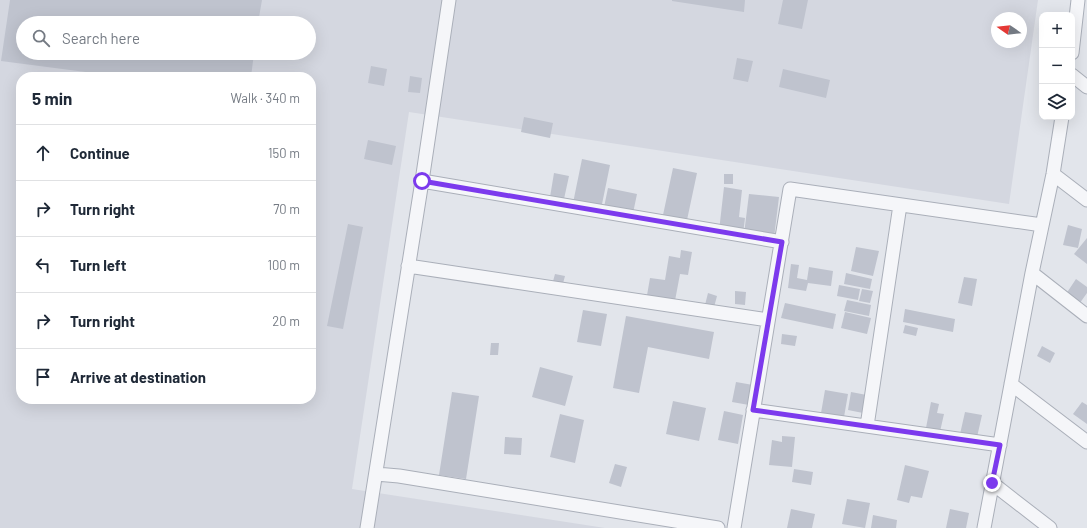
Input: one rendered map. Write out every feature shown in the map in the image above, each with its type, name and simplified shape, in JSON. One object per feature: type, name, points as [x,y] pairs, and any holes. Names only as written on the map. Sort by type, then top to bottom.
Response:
[{"type":"street","points":[[367,528],[449,0]]},
{"type":"street","points":[[1073,48],[1078,0]]},
{"type":"street","points":[[1075,77],[1087,87]]},
{"type":"street","points":[[984,528],[1032,273],[1053,174],[1062,120]]},
{"type":"street","points":[[1053,174],[1087,200]]},
{"type":"street","points":[[422,181],[782,242]]},
{"type":"street","points":[[734,528],[790,189],[1042,226]]},
{"type":"street","points":[[867,426],[900,205]]},
{"type":"street","points":[[408,266],[768,320]]},
{"type":"street","points":[[1032,273],[1087,316]]},
{"type":"street","points":[[1011,384],[1087,442]]},
{"type":"street","points":[[753,410],[1000,445]]},
{"type":"street","points":[[376,474],[399,476],[718,528]]},
{"type":"street","points":[[992,483],[1050,528]]},
{"type":"shaded area","points":[[0,0],[1038,0],[1009,204],[409,112],[352,489],[605,528],[0,528]]},
{"type":"building","points":[[10,0],[262,0],[259,16],[16,16],[16,60],[253,60],[252,72],[86,72],[1,61]]},
{"type":"building","points":[[672,0],[745,0],[744,12]]},
{"type":"building","points":[[783,0],[808,0],[802,29],[778,24]]},
{"type":"building","points":[[737,58],[753,61],[748,82],[733,79]]},
{"type":"building","points":[[371,66],[387,69],[384,86],[368,83]]},
{"type":"building","points":[[783,69],[830,80],[826,98],[779,87]]},
{"type":"building","points":[[410,76],[422,78],[420,93],[408,92]]},
{"type":"building","points":[[524,117],[553,123],[550,138],[521,132]]},
{"type":"building","points":[[368,140],[396,146],[392,165],[364,159]]},
{"type":"building","points":[[582,159],[610,165],[601,209],[573,203]]},
{"type":"building","points":[[673,168],[697,173],[687,220],[663,215]]},
{"type":"building","points":[[554,173],[569,176],[564,199],[550,197]]},
{"type":"building","points":[[724,174],[733,174],[733,184],[724,184]]},
{"type":"building","points":[[724,187],[742,190],[739,217],[745,218],[743,234],[719,231]]},
{"type":"building","points":[[608,188],[637,194],[632,218],[603,212]]},
{"type":"building","points":[[749,194],[779,197],[774,238],[744,234]]},
{"type":"building","points":[[348,224],[363,227],[343,329],[327,326]]},
{"type":"building","points":[[1068,225],[1082,229],[1078,248],[1063,245]]},
{"type":"building","points":[[1087,238],[1087,264],[1074,254]]},
{"type":"building","points":[[856,247],[879,251],[873,276],[851,271]]},
{"type":"building","points":[[681,250],[692,252],[688,275],[680,274],[674,306],[646,301],[650,278],[665,280],[669,256],[680,258]]},
{"type":"building","points":[[791,264],[799,265],[797,278],[807,280],[809,267],[833,271],[831,286],[808,283],[806,291],[788,288]]},
{"type":"building","points":[[846,273],[872,279],[870,289],[844,284]]},
{"type":"building","points":[[555,274],[565,276],[562,287],[552,285]]},
{"type":"building","points":[[964,277],[977,279],[972,306],[958,303]]},
{"type":"building","points":[[1076,279],[1087,287],[1087,293],[1077,307],[1064,297]]},
{"type":"building","points":[[839,285],[860,289],[858,300],[837,296]]},
{"type":"building","points":[[862,289],[873,291],[870,303],[859,301]]},
{"type":"building","points":[[735,291],[746,292],[745,305],[735,304]]},
{"type":"building","points":[[708,293],[717,296],[713,311],[704,309]]},
{"type":"building","points":[[847,300],[871,305],[869,316],[844,311]]},
{"type":"building","points":[[785,303],[836,314],[833,329],[781,318]]},
{"type":"building","points":[[905,309],[955,319],[953,332],[903,322]]},
{"type":"building","points":[[583,310],[607,314],[601,346],[577,342]]},
{"type":"building","points":[[845,312],[871,318],[867,334],[841,328]]},
{"type":"building","points":[[626,316],[714,332],[709,359],[648,347],[639,393],[613,388]]},
{"type":"building","points":[[905,325],[918,328],[916,336],[903,333]]},
{"type":"building","points":[[782,334],[797,336],[795,346],[781,344]]},
{"type":"building","points":[[491,343],[499,343],[498,355],[490,355]]},
{"type":"building","points":[[1042,346],[1055,353],[1050,363],[1037,356]]},
{"type":"building","points":[[540,367],[573,376],[565,406],[532,397]]},
{"type":"building","points":[[736,382],[753,385],[749,405],[732,402]]},
{"type":"building","points":[[825,390],[848,394],[844,417],[821,413]]},
{"type":"building","points":[[452,392],[479,396],[466,479],[439,475]]},
{"type":"building","points":[[851,392],[872,396],[868,414],[848,410]]},
{"type":"building","points":[[673,401],[706,408],[699,441],[666,434]]},
{"type":"building","points":[[931,402],[939,404],[937,413],[944,414],[939,436],[925,433]]},
{"type":"building","points":[[1082,402],[1087,405],[1087,424],[1073,414]]},
{"type":"building","points":[[724,411],[743,415],[738,444],[718,440]]},
{"type":"building","points":[[965,412],[982,415],[975,446],[958,443]]},
{"type":"building","points":[[560,414],[584,420],[575,463],[550,457]]},
{"type":"building","points":[[782,436],[795,437],[792,467],[769,465],[772,440],[782,442]]},
{"type":"building","points":[[505,437],[522,438],[521,455],[504,454]]},
{"type":"building","points":[[615,464],[627,467],[621,487],[609,483]]},
{"type":"building","points":[[905,465],[929,471],[922,498],[911,496],[909,503],[897,500]]},
{"type":"building","points":[[794,469],[813,472],[811,485],[792,482]]},
{"type":"building","points":[[847,499],[870,503],[865,528],[842,524]]},
{"type":"building","points":[[791,509],[815,514],[812,528],[787,528]]},
{"type":"building","points":[[950,509],[969,513],[966,528],[946,528]]},
{"type":"building","points":[[873,515],[897,520],[896,528],[871,528]]},
{"type":"route","points":[[422,181],[782,242],[753,410],[1000,445],[992,483]]}]
